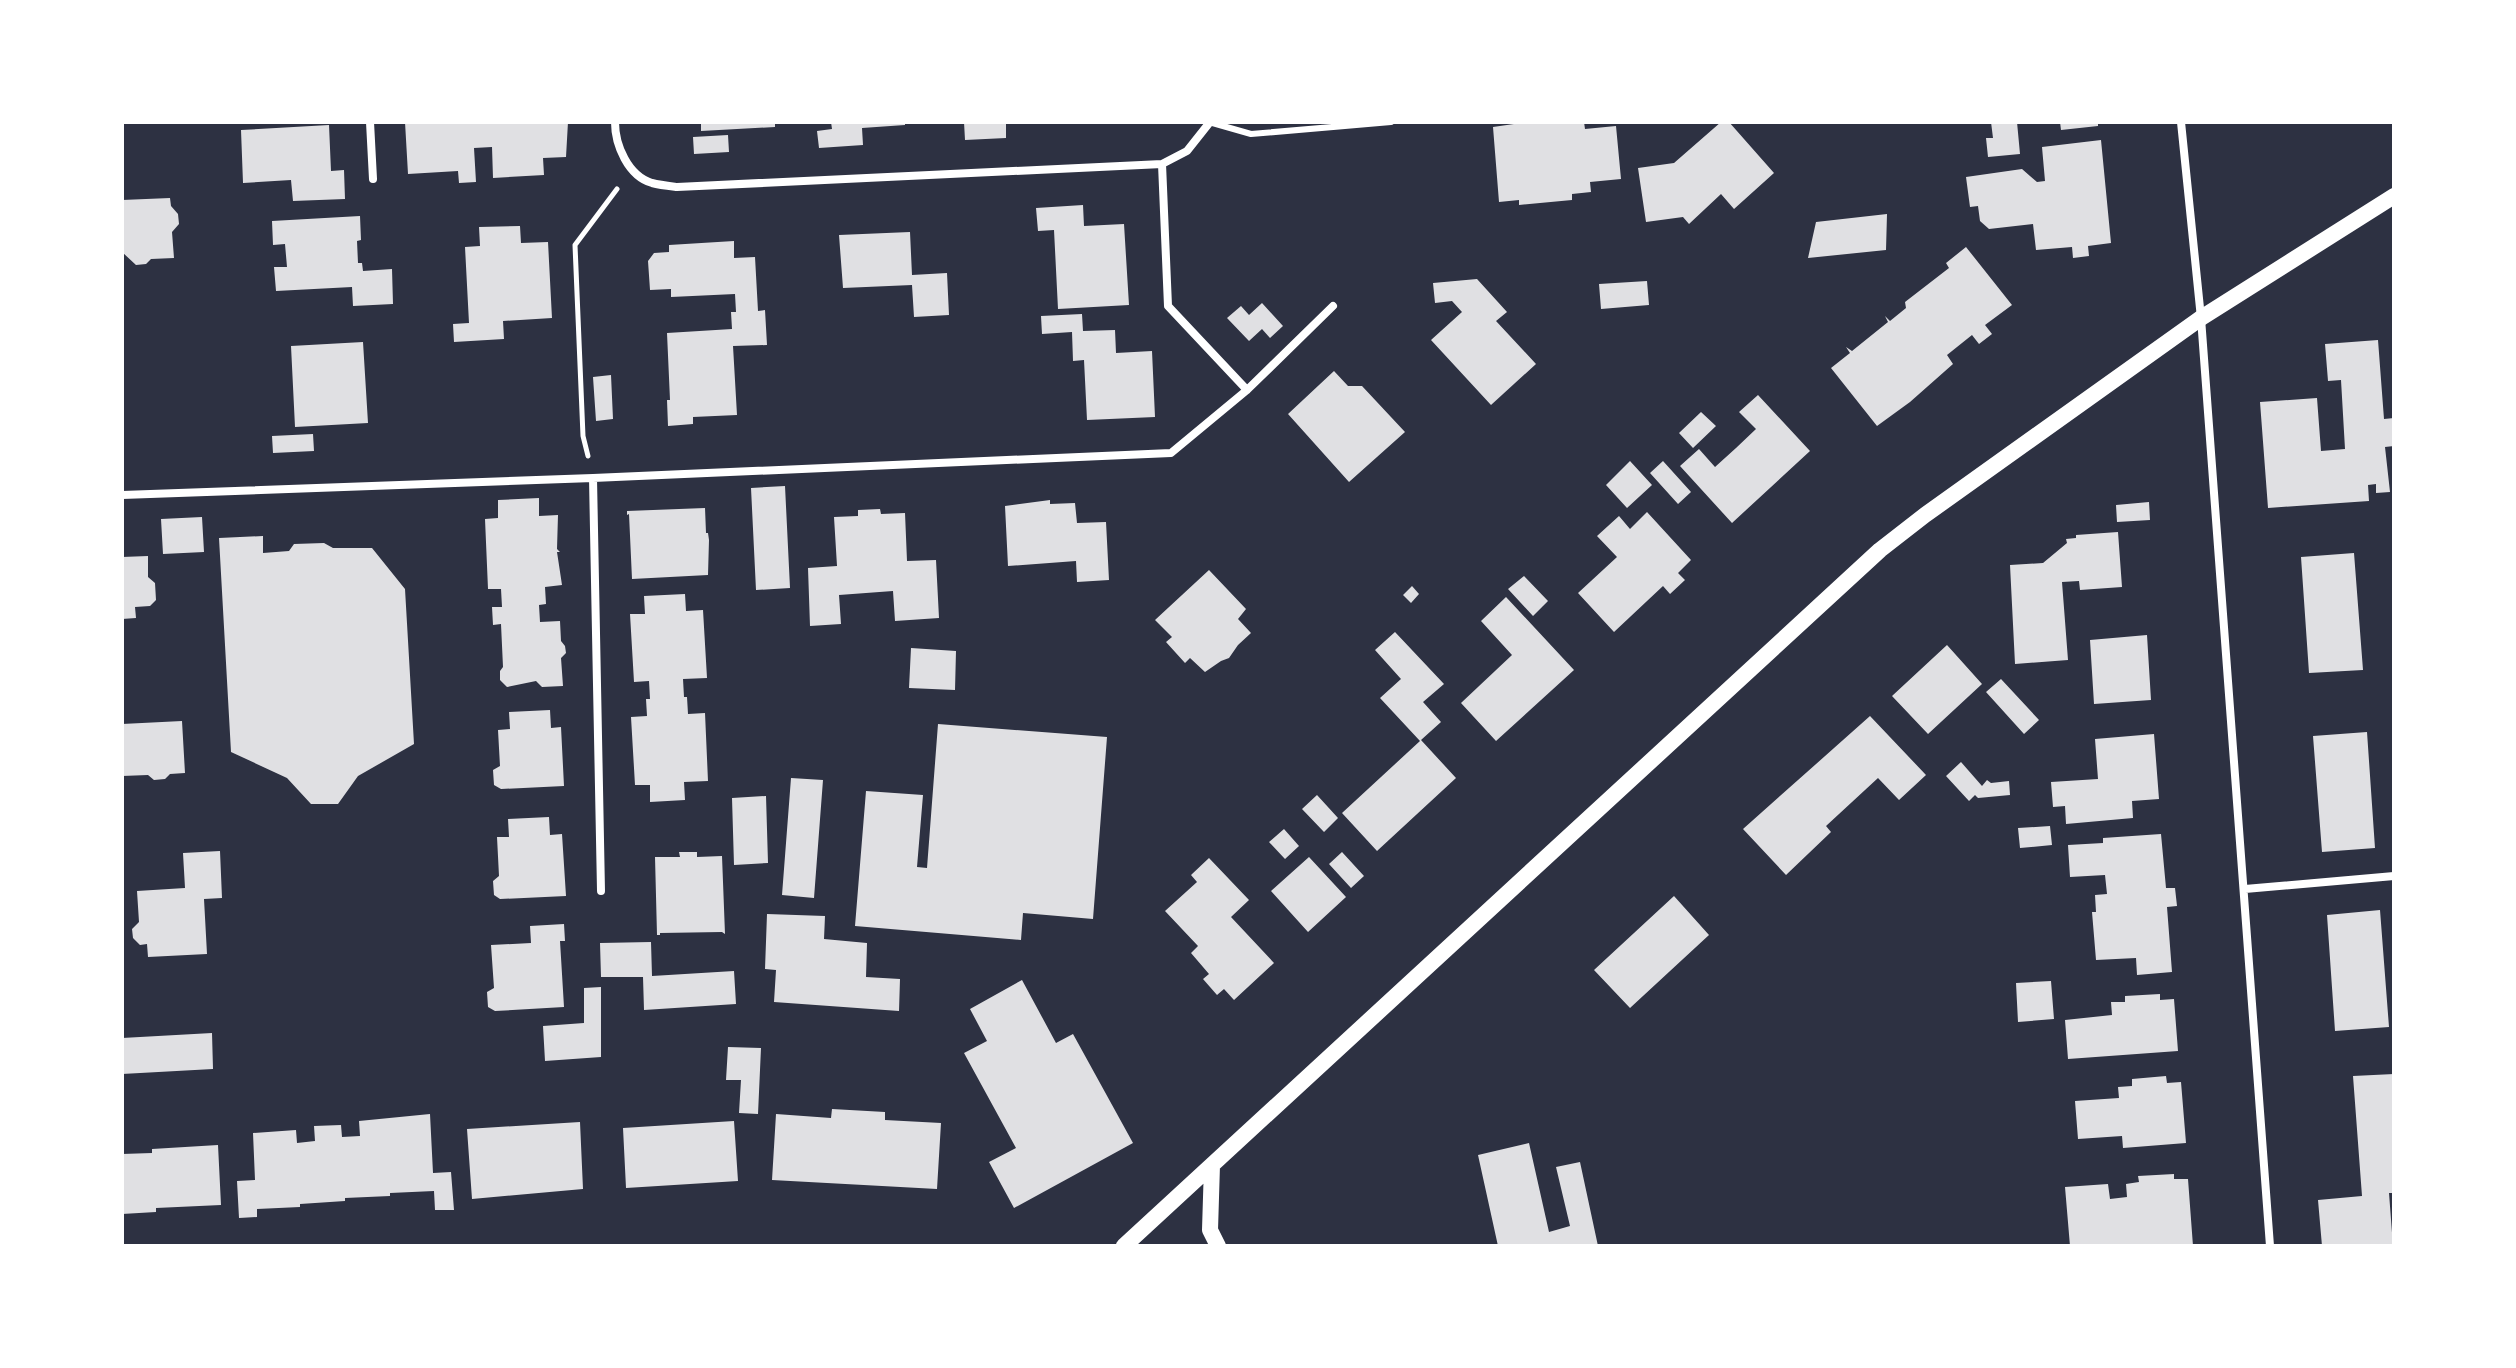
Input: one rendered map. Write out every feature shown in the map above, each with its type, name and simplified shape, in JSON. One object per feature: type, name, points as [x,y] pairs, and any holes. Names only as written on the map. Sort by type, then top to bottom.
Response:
[{"type":"main road","points":[[1124,1246],[1880,550],[2201,318],[2394,196]]},
{"type":"main road","points":[[1212,1165],[1210,1230],[1218,1246]]},
{"type":"street","points":[[370,122],[373,179]]},
{"type":"street","points":[[615,122],[615,139],[630,168],[649,182],[677,187],[1162,164],[1187,151],[1210,122]]},
{"type":"street","points":[[2181,122],[2201,318],[2270,1246]]},
{"type":"street","points":[[1162,164],[1168,306],[1247,390]]},
{"type":"street","points":[[122,495],[1171,453],[1247,390],[1333,306]]},
{"type":"street","points":[[593,478],[601,891]]},
{"type":"street","points":[[2245,889],[2394,876]]},
{"type":"lane","points":[[1210,122],[1251,134],[1391,122]]},
{"type":"path","points":[[593,478],[583,436],[575,245],[611,200],[630,168]]},
{"type":"building","points":[[405,122],[568,122],[566,157],[543,158],[544,175],[493,178],[492,147],[474,148],[476,182],[459,183],[458,171],[408,174]]},
{"type":"building","points":[[701,122],[775,122],[775,127],[701,131]]},
{"type":"building","points":[[831,122],[905,122],[905,125],[862,128],[863,145],[819,148],[817,131],[832,129]]},
{"type":"building","points":[[964,122],[1006,122],[1006,138],[965,140]]},
{"type":"building","points":[[1528,122],[1584,122],[1585,129],[1616,126],[1621,179],[1590,182],[1591,192],[1572,194],[1572,200],[1519,205],[1519,200],[1499,202],[1493,127]]},
{"type":"building","points":[[1721,122],[1729,122],[1774,173],[1734,209],[1721,194],[1689,224],[1683,217],[1646,222],[1638,168],[1674,163]]},
{"type":"building","points":[[1991,122],[2017,122],[2020,154],[1988,157],[1986,138],[1993,138]]},
{"type":"building","points":[[2060,122],[2098,122],[2098,126],[2061,130]]},
{"type":"building","points":[[329,125],[331,171],[344,170],[345,199],[293,201],[291,180],[243,183],[241,130]]},
{"type":"building","points":[[728,135],[729,152],[694,154],[693,137]]},
{"type":"building","points":[[2101,140],[2111,243],[2088,246],[2089,256],[2073,258],[2072,247],[2036,250],[2033,224],[1989,229],[1980,221],[1978,206],[1970,207],[1966,177],[2022,169],[2037,182],[2045,181],[2042,147]]},
{"type":"building","points":[[170,198],[179,224],[172,232],[174,258],[151,259],[146,264],[136,265],[122,252],[122,200]]},
{"type":"building","points":[[1083,205],[1084,226],[1124,224],[1129,305],[1058,309],[1054,230],[1038,231],[1036,208]]},
{"type":"building","points":[[1887,214],[1886,250],[1808,258],[1816,222]]},
{"type":"building","points":[[360,216],[358,263],[362,263],[363,271],[392,269],[393,304],[353,306],[352,287],[276,291],[274,267],[287,267],[285,244],[273,245],[272,221]]},
{"type":"building","points":[[520,226],[521,243],[548,242],[552,318],[503,321],[504,339],[454,342],[453,324],[469,323],[465,247],[480,246],[479,227]]},
{"type":"building","points":[[910,232],[912,275],[947,273],[949,315],[914,317],[912,285],[843,288],[839,235]]},
{"type":"building","points":[[734,241],[734,258],[755,257],[758,311],[765,310],[767,345],[733,346],[737,415],[693,417],[693,424],[668,426],[667,333],[732,329],[731,312],[736,312],[735,294],[671,297],[671,289],[650,290],[648,261],[654,253],[669,252],[669,245]]},
{"type":"building","points":[[1966,247],[2012,305],[1985,325],[1992,334],[1979,344],[1972,335],[1947,355],[1953,364],[1877,426],[1831,368],[1850,353],[1846,347],[1852,351],[1888,322],[1885,316],[1890,321],[1906,308],[1905,302],[1949,268],[1946,263]]},
{"type":"building","points":[[1477,279],[1507,312],[1496,321],[1536,364],[1491,405],[1431,340],[1462,312],[1452,301],[1435,303],[1433,283]]},
{"type":"building","points":[[1647,281],[1649,305],[1601,309],[1599,284]]},
{"type":"building","points":[[1262,303],[1283,326],[1270,338],[1262,329],[1249,341],[1227,318],[1241,306],[1249,315]]},
{"type":"building","points":[[1082,314],[1083,331],[1115,330],[1116,353],[1152,351],[1155,417],[1087,420],[1084,360],[1073,361],[1072,332],[1042,334],[1041,316]]},
{"type":"building","points":[[2378,340],[2384,419],[2394,418],[2394,446],[2385,447],[2390,492],[2376,493],[2376,484],[2368,485],[2369,501],[2268,508],[2260,402],[2317,398],[2321,451],[2345,449],[2341,380],[2328,381],[2325,344]]},
{"type":"building","points":[[363,342],[368,423],[295,427],[291,346]]},
{"type":"building","points":[[1334,371],[1348,386],[1362,386],[1405,432],[1349,482],[1288,414]]},
{"type":"building","points":[[611,375],[613,419],[596,421],[593,377]]},
{"type":"building","points":[[1758,395],[1810,451],[1732,523],[1680,466],[1699,449],[1715,467],[1736,448],[1756,429],[1739,412]]},
{"type":"building","points":[[1701,412],[1716,426],[1693,448],[1679,433]]},
{"type":"building","points":[[313,434],[314,451],[273,453],[272,436]]},
{"type":"building","points":[[1630,461],[1652,485],[1627,508],[1606,485]]},
{"type":"building","points":[[1663,461],[1691,492],[1678,504],[1650,473]]},
{"type":"building","points":[[785,486],[790,588],[756,590],[751,488]]},
{"type":"building","points":[[539,498],[539,516],[558,515],[557,549],[560,552],[557,552],[562,585],[545,587],[546,604],[539,605],[540,622],[560,621],[561,641],[566,653],[561,658],[563,686],[542,687],[536,681],[507,687],[500,680],[503,667],[501,624],[493,625],[492,607],[502,607],[501,589],[488,589],[485,519],[498,518],[498,500]]},
{"type":"building","points":[[1050,500],[1050,504],[1075,503],[1077,523],[1106,522],[1109,580],[1077,582],[1076,561],[1008,566],[1005,506]]},
{"type":"building","points":[[2149,502],[2150,520],[2117,522],[2116,505]]},
{"type":"building","points":[[705,508],[709,540],[708,575],[632,579],[627,511]]},
{"type":"building","points":[[880,509],[881,514],[905,513],[907,561],[936,560],[939,618],[895,621],[893,591],[839,595],[841,624],[810,626],[808,568],[837,566],[834,517],[858,516],[858,510]]},
{"type":"building","points":[[1647,512],[1691,560],[1678,573],[1685,580],[1670,594],[1663,586],[1614,632],[1578,593],[1617,557],[1597,536],[1619,516],[1630,529]]},
{"type":"building","points":[[202,517],[204,552],[163,554],[161,519]]},
{"type":"building","points":[[2118,532],[2122,587],[2080,590],[2079,581],[2062,582],[2068,660],[2015,664],[2010,565],[2043,563],[2067,543],[2066,539],[2076,538],[2076,535]]},
{"type":"building","points":[[263,536],[263,553],[289,551],[294,544],[324,543],[333,548],[372,548],[405,589],[414,744],[358,776],[338,804],[311,804],[287,778],[231,752],[219,538]]},
{"type":"building","points":[[2354,553],[2363,670],[2309,673],[2301,557]]},
{"type":"building","points":[[148,556],[148,577],[155,583],[156,600],[150,606],[135,607],[136,618],[122,619],[122,557]]},
{"type":"building","points":[[1209,570],[1246,609],[1238,619],[1251,633],[1229,658],[1205,672],[1190,658],[1185,663],[1166,642],[1172,637],[1155,620]]},
{"type":"building","points":[[1524,576],[1548,601],[1533,616],[1508,589]]},
{"type":"building","points":[[1412,586],[1419,594],[1411,603],[1403,595]]},
{"type":"building","points":[[685,594],[686,611],[703,610],[707,678],[683,679],[688,714],[705,713],[708,781],[684,782],[685,800],[650,802],[650,785],[635,785],[631,717],[647,716],[646,699],[650,699],[649,681],[634,682],[630,614],[645,614],[644,596]]},
{"type":"building","points":[[1506,597],[1574,670],[1496,741],[1461,703],[1512,655],[1481,621]]},
{"type":"building","points":[[1395,632],[1444,684],[1423,702],[1441,722],[1421,740],[1456,778],[1377,851],[1342,813],[1420,741],[1380,698],[1401,679],[1375,650]]},
{"type":"building","points":[[2147,635],[2151,700],[2094,704],[2090,640]]},
{"type":"building","points":[[1947,645],[1982,684],[1928,734],[1892,696]]},
{"type":"building","points":[[911,648],[956,651],[955,690],[909,688]]},
{"type":"building","points":[[2001,679],[2039,720],[2024,734],[1986,692]]},
{"type":"building","points":[[550,710],[551,728],[561,727],[564,786],[501,789],[494,785],[493,770],[500,766],[498,730],[510,729],[509,712]]},
{"type":"building","points":[[1870,716],[1926,775],[1899,800],[1878,778],[1826,826],[1831,832],[1786,875],[1743,829]]},
{"type":"building","points":[[182,721],[185,773],[154,780],[148,775],[122,776],[122,724]]},
{"type":"building","points":[[938,724],[1107,737],[1093,919],[1023,913],[1021,940],[855,926],[866,791],[923,795],[917,867],[927,868]]},
{"type":"building","points":[[2367,732],[2375,848],[2322,852],[2313,736]]},
{"type":"building","points":[[2154,734],[2159,799],[2132,801],[2133,818],[2066,824],[2065,806],[2053,807],[2051,782],[2098,779],[2095,739]]},
{"type":"building","points":[[1961,762],[1982,786],[1987,780],[1991,783],[2009,781],[2010,795],[1978,798],[1975,795],[1969,801],[1946,776]]},
{"type":"building","points":[[791,778],[823,780],[814,898],[782,895]]},
{"type":"building","points":[[1317,795],[1338,818],[1324,832],[1302,809]]},
{"type":"building","points":[[766,796],[768,863],[734,865],[732,798]]},
{"type":"building","points":[[549,817],[550,835],[562,834],[566,896],[500,899],[494,895],[493,881],[499,876],[497,837],[509,837],[508,819]]},
{"type":"building","points":[[2050,826],[2052,845],[2020,848],[2018,828]]},
{"type":"building","points":[[1284,829],[1299,846],[1285,859],[1269,842]]},
{"type":"building","points":[[2161,834],[2166,888],[2175,888],[2177,906],[2167,907],[2172,972],[2137,975],[2136,958],[2096,960],[2092,912],[2096,912],[2095,895],[2107,894],[2105,875],[2070,877],[2068,845],[2103,843],[2103,838]]},
{"type":"building","points":[[220,851],[222,898],[204,899],[207,954],[148,957],[147,944],[140,945],[133,938],[132,929],[139,922],[137,891],[185,888],[183,853]]},
{"type":"building","points":[[679,852],[697,852],[697,857],[722,856],[725,934],[657,935],[655,857],[680,857]]},
{"type":"building","points":[[1342,852],[1364,876],[1351,888],[1329,864]]},
{"type":"building","points":[[1309,857],[1346,897],[1308,932],[1271,891]]},
{"type":"building","points":[[1209,858],[1249,900],[1231,917],[1274,963],[1234,1000],[1224,989],[1217,995],[1203,979],[1209,974],[1191,953],[1198,946],[1165,911],[1197,882],[1191,875]]},
{"type":"building","points":[[1674,896],[1709,935],[1630,1008],[1594,970]]},
{"type":"building","points":[[2380,910],[2389,1027],[2335,1031],[2327,915]]},
{"type":"building","points":[[767,914],[825,916],[824,939],[867,943],[866,977],[900,979],[899,1011],[774,1002],[776,970],[765,969]]},
{"type":"building","points":[[564,924],[565,941],[560,941],[564,1007],[495,1011],[488,1007],[487,992],[494,988],[491,945],[531,943],[530,926]]},
{"type":"building","points":[[651,942],[652,976],[734,971],[736,1004],[644,1010],[643,977],[601,977],[600,943]]},
{"type":"building","points":[[1022,980],[1056,1043],[1073,1034],[1133,1143],[1014,1208],[989,1162],[1016,1148],[964,1053],[987,1041],[970,1009]]},
{"type":"building","points":[[2051,981],[2054,1019],[2018,1022],[2016,983]]},
{"type":"building","points":[[601,987],[601,1057],[545,1061],[543,1026],[584,1023],[584,988]]},
{"type":"building","points":[[2160,994],[2160,1000],[2174,999],[2178,1051],[2068,1059],[2065,1020],[2112,1015],[2111,1002],[2125,1002],[2125,996]]},
{"type":"building","points":[[212,1033],[213,1069],[122,1074],[122,1038]]},
{"type":"building","points":[[728,1047],[761,1048],[758,1114],[739,1113],[741,1080],[726,1080]]},
{"type":"building","points":[[2394,1074],[2394,1193],[2389,1193],[2393,1246],[2322,1246],[2318,1200],[2362,1196],[2353,1076]]},
{"type":"building","points":[[2166,1076],[2167,1083],[2181,1082],[2186,1143],[2123,1148],[2122,1136],[2078,1139],[2075,1101],[2119,1098],[2118,1087],[2132,1086],[2132,1079]]},
{"type":"building","points":[[832,1109],[885,1112],[885,1120],[941,1123],[937,1189],[772,1180],[776,1114],[831,1118]]},
{"type":"building","points":[[430,1114],[433,1173],[451,1172],[454,1210],[435,1210],[434,1191],[390,1193],[390,1196],[300,1204],[300,1207],[257,1209],[257,1217],[239,1218],[237,1181],[255,1180],[253,1133],[296,1130],[297,1143],[315,1141],[314,1126],[341,1125],[342,1137],[360,1136],[359,1121]]},
{"type":"building","points":[[734,1121],[738,1181],[626,1188],[623,1128]]},
{"type":"building","points":[[580,1122],[583,1189],[472,1199],[467,1129]]},
{"type":"building","points":[[1529,1143],[1549,1232],[1570,1226],[1556,1167],[1580,1162],[1598,1246],[1498,1246],[1478,1155]]},
{"type":"building","points":[[218,1145],[221,1205],[156,1208],[156,1212],[122,1214],[122,1154]]},
{"type":"building","points":[[2174,1174],[2174,1179],[2188,1179],[2193,1246],[2070,1246],[2065,1187],[2108,1184],[2110,1199],[2127,1197],[2126,1184],[2139,1182],[2138,1176]]}]
